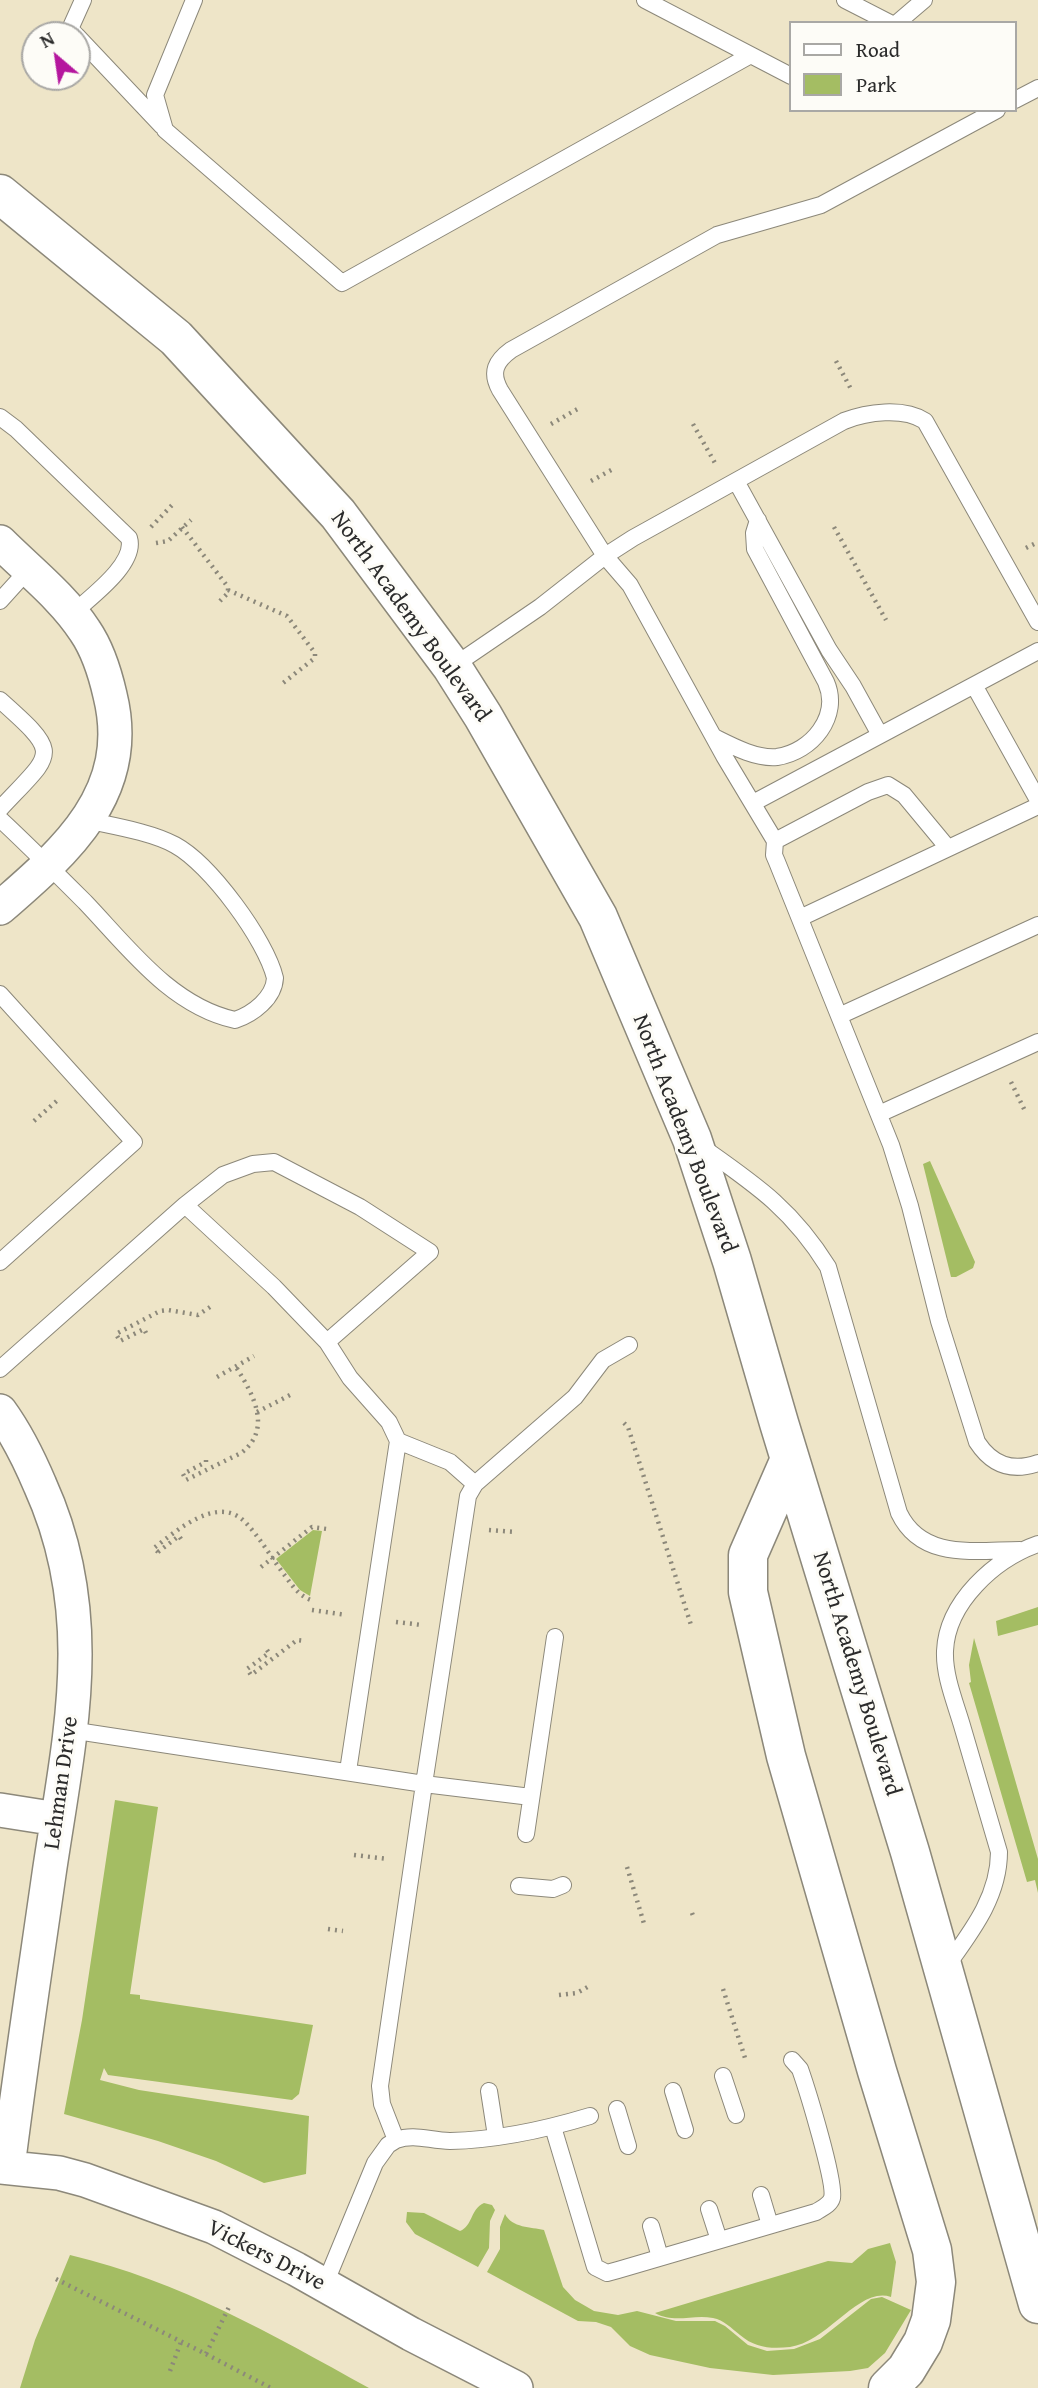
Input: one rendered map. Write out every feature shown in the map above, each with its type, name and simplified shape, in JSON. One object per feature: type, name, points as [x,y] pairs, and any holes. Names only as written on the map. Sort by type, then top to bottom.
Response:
[{"type":"highway","name":"North Academy Boulevard","points":[[0,194],[176,338],[338,514],[452,667],[598,917],[692,1139],[749,1314],[944,1971],[1038,2304]]},
{"type":"highway","points":[[790,1459],[748,1555],[748,1592],[786,1756],[932,2250],[936,2283],[931,2320],[923,2342],[906,2370],[888,2388]]},
{"type":"street","points":[[0,542],[72,614],[92,643],[100,661],[117,727],[114,763],[109,780],[86,820],[49,865],[0,908]]},
{"type":"street","name":"Lehman Drive","points":[[0,1410],[35,1472],[66,1555],[75,1620],[76,1656],[70,1730],[4,2167]]},
{"type":"street","points":[[0,1810],[57,1819]]},
{"type":"street","name":"Vickers Drive","points":[[4,2167],[59,2173],[128,2194],[214,2227],[325,2284],[497,2384]]},
{"type":"lane","points":[[74,21],[83,0]]},
{"type":"lane","points":[[165,130],[155,95],[194,0]]},
{"type":"lane","points":[[645,0],[790,76]]},
{"type":"lane","points":[[845,0],[886,21]]},
{"type":"lane","points":[[899,21],[924,0]]},
{"type":"lane","points":[[91,52],[165,130],[342,283],[749,56]]},
{"type":"lane","points":[[1017,99],[1038,88]]},
{"type":"lane","points":[[993,112],[821,205],[735,229],[708,240],[511,350],[494,368],[496,383],[605,556],[631,585],[714,737],[775,841],[774,855],[879,1114],[909,1206],[939,1321],[976,1442],[988,1457],[1003,1465],[1037,1466]]},
{"type":"lane","points":[[452,667],[540,607],[605,556],[633,538],[854,417],[874,413],[919,417],[930,428],[1038,622]]},
{"type":"lane","points":[[0,417],[16,429],[129,538],[130,553],[121,567],[72,614]]},
{"type":"lane","points":[[732,483],[758,520],[829,650],[846,674],[880,735]]},
{"type":"lane","points":[[714,737],[759,755],[778,757],[799,748],[817,735],[828,719],[830,710],[832,700],[826,682],[755,549],[754,533],[758,520]]},
{"type":"lane","points":[[0,601],[28,570]]},
{"type":"lane","points":[[752,803],[1038,652]]},
{"type":"lane","points":[[975,687],[1038,800]]},
{"type":"lane","points":[[0,700],[33,728],[46,751],[39,768],[0,809]]},
{"type":"lane","points":[[775,841],[867,792],[888,785],[899,790],[948,848]]},
{"type":"lane","points":[[800,918],[1038,807]]},
{"type":"lane","points":[[0,819],[49,865],[156,976],[180,996],[235,1020],[251,1012],[267,998],[275,978],[256,935],[218,884],[197,862],[167,842],[86,820]]},
{"type":"lane","points":[[839,1016],[1038,925]]},
{"type":"lane","points":[[0,994],[134,1142],[0,1262]]},
{"type":"lane","points":[[879,1114],[1038,1042]]},
{"type":"lane","points":[[692,1139],[766,1193],[791,1217],[828,1267],[899,1513],[908,1528],[925,1542],[944,1549],[1020,1550],[1038,1544]]},
{"type":"lane","points":[[0,1369],[185,1205],[223,1175],[253,1164],[274,1162],[360,1207],[430,1252],[327,1342]]},
{"type":"lane","points":[[185,1205],[274,1287],[327,1342],[350,1378],[389,1422],[398,1441],[348,1771]]},
{"type":"lane","points":[[396,2140],[382,2104],[380,2086],[468,1496],[475,1484],[575,1397],[603,1360],[629,1345]]},
{"type":"lane","points":[[398,1441],[450,1462],[475,1484]]},
{"type":"lane","points":[[944,1971],[980,1918],[993,1891],[999,1865],[999,1852],[950,1686],[945,1653],[947,1638],[955,1613],[967,1594],[1020,1550]]},
{"type":"lane","points":[[526,1834],[555,1637]]},
{"type":"lane","points":[[70,1730],[424,1784],[531,1797]]},
{"type":"lane","points":[[519,1886],[553,1889],[563,1885]]},
{"type":"lane","points":[[553,2127],[595,2267],[607,2273],[816,2212],[830,2202],[830,2176],[802,2074],[792,2060]]},
{"type":"lane","points":[[723,2076],[736,2115]]},
{"type":"lane","points":[[489,2091],[496,2136]]},
{"type":"lane","points":[[673,2091],[685,2130]]},
{"type":"lane","points":[[617,2109],[628,2146]]},
{"type":"lane","points":[[325,2284],[375,2163],[396,2140],[412,2136],[450,2141],[496,2136],[553,2127],[590,2116]]},
{"type":"lane","points":[[761,2195],[770,2225]]},
{"type":"lane","points":[[709,2210],[719,2240]]},
{"type":"lane","points":[[651,2226],[660,2257]]},
{"type":"path","points":[[694,424],[732,483]]},
{"type":"path","points":[[131,547],[168,541],[191,520]]},
{"type":"path","points":[[182,527],[226,582],[229,590],[287,616],[315,653],[312,661],[283,683]]},
{"type":"path","points":[[834,527],[886,620]]},
{"type":"path","points":[[220,601],[229,590]]},
{"type":"path","points":[[146,1333],[144,1329],[120,1341],[116,1334],[160,1311],[198,1315],[210,1307]]},
{"type":"path","points":[[217,1377],[254,1356]]},
{"type":"path","points":[[206,1460],[183,1474],[186,1480],[248,1448],[258,1427],[252,1395],[236,1367]]},
{"type":"path","points":[[257,1412],[290,1395]]},
{"type":"path","points":[[624,1423],[628,1427],[691,1625]]},
{"type":"path","points":[[181,1539],[179,1536],[158,1552],[154,1548],[190,1522],[214,1513],[229,1513],[242,1519],[300,1594],[314,1601]]},
{"type":"path","points":[[261,1567],[312,1527],[327,1529]]},
{"type":"path","points":[[401,1623],[412,1624]]},
{"type":"path","points":[[267,1650],[269,1653],[247,1669],[251,1675],[297,1640],[306,1640]]},
{"type":"path","points":[[627,1867],[645,1927]]},
{"type":"path","points":[[328,1929],[343,1931]]},
{"type":"path","points":[[559,1994],[572,1994],[591,1985]]},
{"type":"path","points":[[723,1989],[748,2068]]},
{"type":"path","points":[[56,2279],[271,2388]]},
{"type":"path","points":[[206,2354],[229,2307]]},
{"type":"path","points":[[170,2371],[181,2342]]},
{"type":"green space","points":[[930,1161],[975,1262],[973,1268],[956,1277],[951,1277],[923,1164]]},
{"type":"green space","points":[[313,1530],[322,1531],[310,1596],[300,1590],[276,1559]]},
{"type":"green space","points":[[1038,1607],[1038,1625],[998,1636],[996,1621]]},
{"type":"green space","points":[[974,1638],[1038,1859],[1038,1893],[1035,1880],[1027,1882],[969,1683]]},
{"type":"green space","points":[[115,1800],[158,1807],[130,1994],[140,1995],[140,1999],[313,2025],[299,2094],[292,2100],[108,2075],[104,2068],[100,2080],[139,2090],[309,2116],[306,2174],[264,2183],[216,2161],[64,2114],[82,2020]]},
{"type":"green space","points":[[484,2203],[492,2205],[495,2210],[490,2221],[489,2248],[478,2267],[415,2234],[406,2222],[407,2212],[424,2213],[460,2231],[467,2225],[476,2209]]},
{"type":"green space","points":[[505,2214],[512,2222],[544,2230],[563,2287],[575,2300],[594,2311],[618,2315],[637,2311],[676,2321],[715,2321],[748,2345],[767,2351],[794,2349],[820,2339],[871,2299],[882,2297],[911,2310],[885,2353],[868,2368],[773,2375],[710,2368],[650,2355],[630,2346],[611,2327],[596,2322],[578,2321],[487,2272],[500,2249],[500,2227]]},
{"type":"green space","points":[[890,2243],[896,2262],[891,2297],[867,2299],[804,2343],[790,2347],[764,2347],[751,2343],[717,2319],[670,2318],[655,2313],[828,2261],[852,2263],[868,2249]]},
{"type":"green space","points":[[70,2255],[149,2279],[187,2294],[260,2329],[369,2388],[20,2388],[35,2340]]}]
